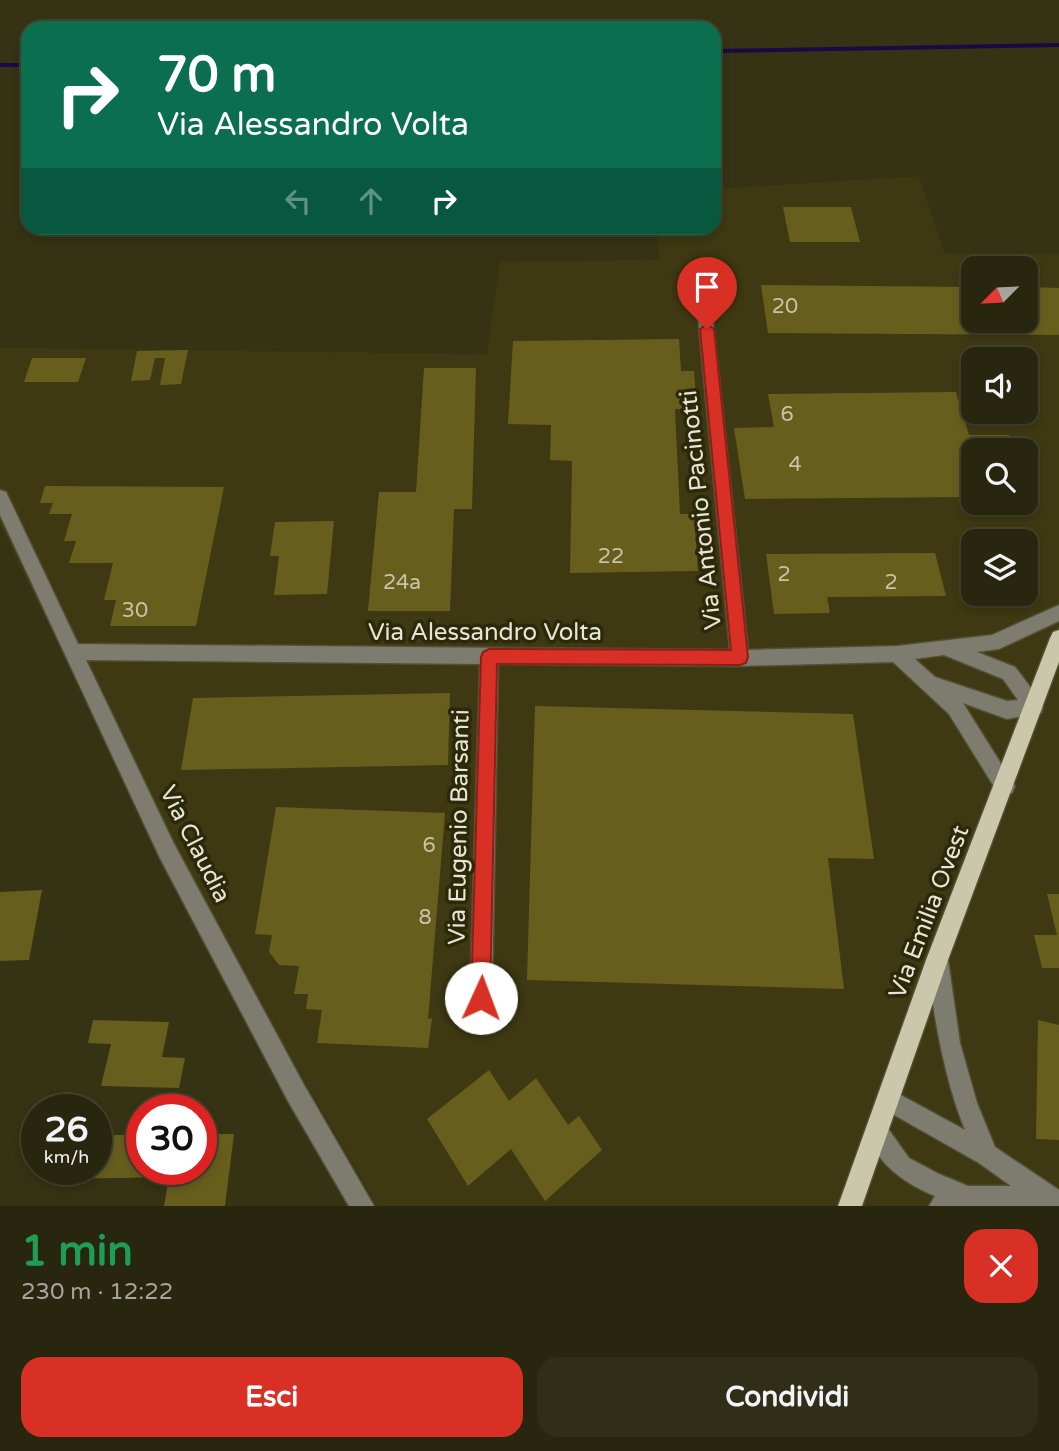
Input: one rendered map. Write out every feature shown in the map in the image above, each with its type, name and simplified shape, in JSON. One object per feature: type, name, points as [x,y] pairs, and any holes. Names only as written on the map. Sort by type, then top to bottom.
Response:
[{"type":"main road","name":"Via Emilia Ovest","points":[[850,1206],[937,960],[1059,638]]},
{"type":"street","name":"Via Antonio Pacinotti","points":[[701,275],[740,657]]},
{"type":"street","name":"Via Claudia","points":[[0,497],[167,851],[296,1093],[362,1206]]},
{"type":"street","name":"Via Alessandro Volta","points":[[73,652],[489,657],[897,654],[993,643],[1059,612]]},
{"type":"street","points":[[929,683],[1007,710],[1034,707],[1009,673],[944,647]]},
{"type":"street","points":[[897,654],[956,708],[1005,786]]},
{"type":"street","name":"Via Eugenio Barsanti","points":[[481,998],[489,657]]},
{"type":"street","points":[[937,960],[949,1044],[966,1103],[986,1155]]},
{"type":"street","points":[[888,1099],[986,1155],[1059,1203]]},
{"type":"street","points":[[876,1131],[901,1166],[931,1183],[968,1198]]},
{"type":"street","points":[[941,1206],[968,1198],[1010,1197],[1050,1206]]},
{"type":"shaded area","points":[[919,176],[945,254],[1059,254],[1059,1206],[377,1206],[90,710],[0,524],[0,348],[487,354],[500,262],[659,260],[657,235],[721,235],[721,189]]},
{"type":"building","points":[[783,207],[851,207],[860,242],[790,242]]},
{"type":"building","points":[[761,285],[961,287],[961,333],[1038,333],[1038,287],[1059,288],[1059,335],[768,333]]},
{"type":"building","points":[[679,339],[681,371],[694,371],[697,409],[675,409],[680,514],[694,514],[698,571],[570,573],[572,461],[550,460],[551,425],[508,424],[513,341]]},
{"type":"building","points":[[188,350],[181,384],[160,385],[165,358],[155,358],[150,380],[131,381],[137,351]]},
{"type":"building","points":[[32,358],[86,358],[78,382],[24,382]]},
{"type":"building","points":[[424,368],[476,368],[472,509],[454,509],[450,611],[368,611],[379,492],[416,492]]},
{"type":"building","points":[[956,392],[961,409],[961,424],[966,424],[969,435],[1009,435],[1010,438],[961,438],[961,497],[745,499],[734,428],[774,427],[768,394]]},
{"type":"building","points":[[45,486],[224,487],[196,626],[110,626],[116,600],[104,600],[113,563],[69,563],[76,541],[64,541],[72,514],[49,514],[53,503],[40,503]]},
{"type":"building","points":[[334,521],[327,594],[274,595],[279,556],[270,556],[275,522]]},
{"type":"building","points":[[935,553],[946,596],[827,597],[830,613],[774,614],[766,554]]},
{"type":"building","points":[[450,693],[448,765],[181,770],[193,698]]},
{"type":"building","points":[[535,706],[853,714],[874,859],[828,858],[844,989],[527,980]]},
{"type":"building","points":[[276,807],[445,813],[428,1048],[317,1043],[322,1010],[306,1009],[308,994],[294,994],[299,966],[279,965],[269,952],[272,935],[255,934]]},
{"type":"building","points":[[42,890],[29,960],[0,961],[0,892]]},
{"type":"building","points":[[1047,894],[1059,894],[1059,968],[1042,968],[1034,935],[1057,935]]},
{"type":"building","points":[[93,1020],[169,1022],[162,1057],[185,1058],[179,1088],[101,1086],[111,1044],[88,1043]]},
{"type":"building","points":[[1038,1020],[1059,1025],[1059,1140],[1036,1139]]},
{"type":"building","points":[[489,1070],[509,1101],[536,1078],[568,1125],[579,1116],[602,1150],[545,1201],[511,1149],[468,1186],[427,1119]]},
{"type":"building","points":[[217,1134],[234,1134],[225,1206],[164,1206],[168,1185],[217,1185]]},
{"type":"building","points":[[112,1135],[126,1135],[126,1178],[112,1178]]},
{"type":"waterway","points":[[721,51],[1059,45]]},
{"type":"waterway","points":[[0,65],[21,65]]},
{"type":"route","points":[[481,998],[489,657],[740,657],[707,329]]}]
